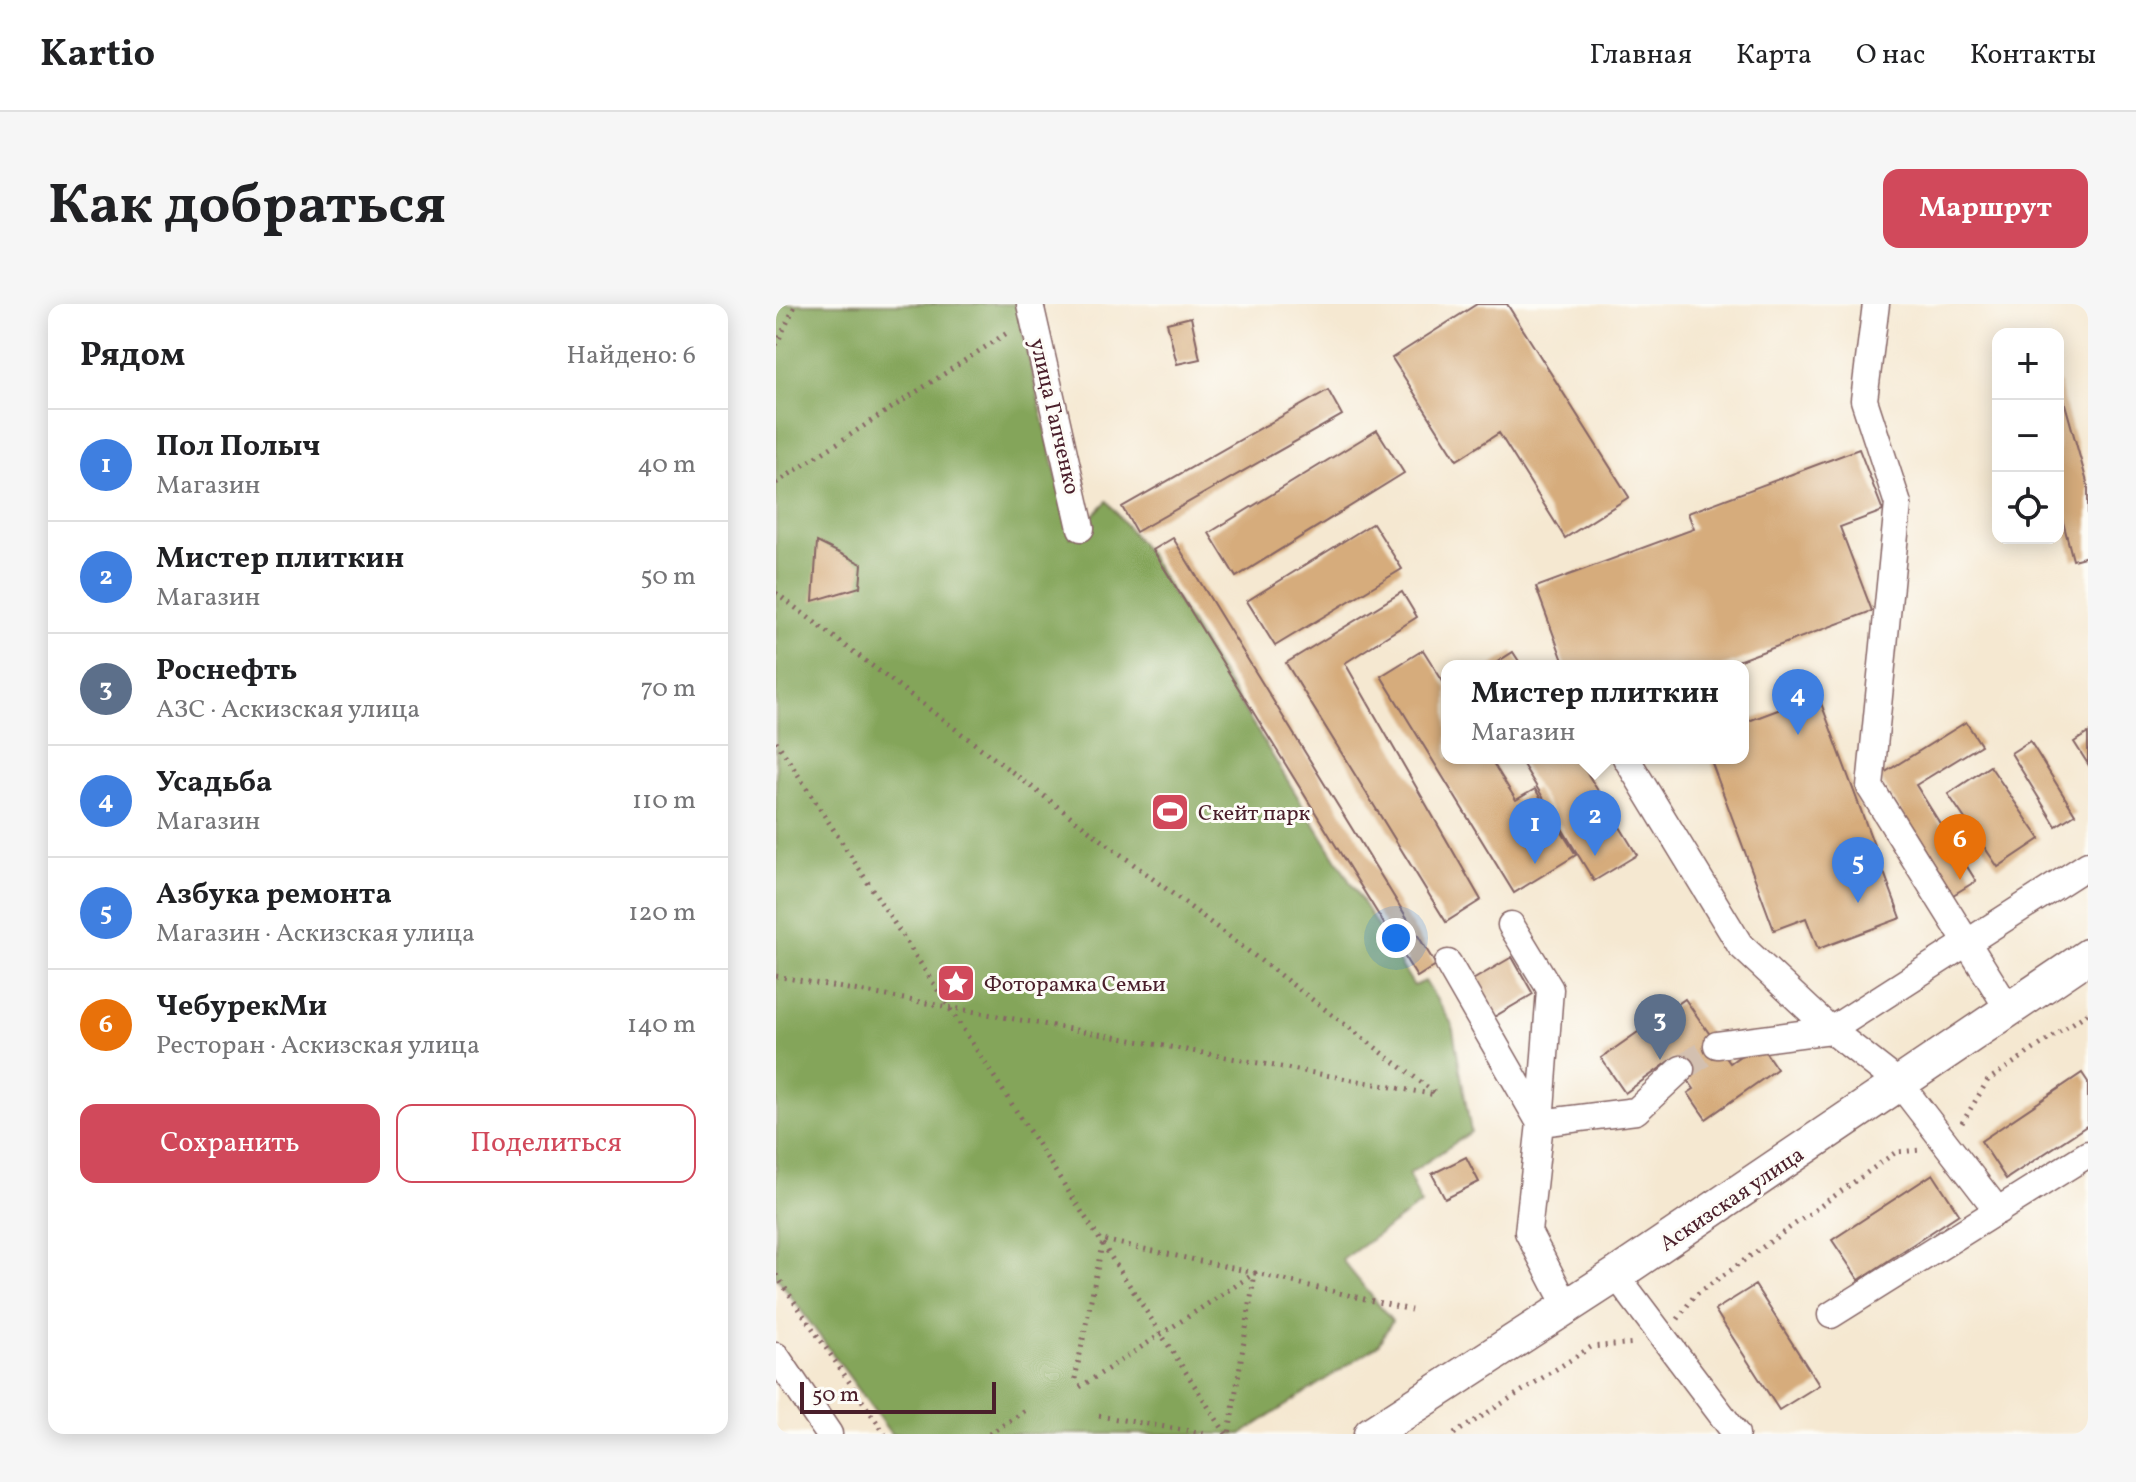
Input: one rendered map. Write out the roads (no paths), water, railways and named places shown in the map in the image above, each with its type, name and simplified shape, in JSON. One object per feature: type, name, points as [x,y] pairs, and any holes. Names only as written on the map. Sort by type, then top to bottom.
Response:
[{"type":"main road","name":"Аскизская улица","points":[[1371,1434],[1616,1275],[2088,956]]},
{"type":"street","points":[[1876,304],[1864,400],[1898,504],[1870,787],[1965,945],[2009,1010]]},
{"type":"street","name":"улица Гапченко","points":[[1026,314],[1081,528]]},
{"type":"street","points":[[1630,764],[1740,945],[1831,1030],[1900,1084],[1998,1211]]},
{"type":"street","points":[[1717,1045],[1831,1030],[2088,865]]},
{"type":"street","points":[[1511,925],[1550,989],[1528,1232],[1567,1307]]},
{"type":"street","points":[[1448,963],[1540,1123]]},
{"type":"street","points":[[1540,1123],[1636,1111],[1681,1069]]},
{"type":"street","points":[[1831,1315],[2088,1154]]},
{"type":"street","points":[[1616,1275],[1736,1434]]},
{"type":"street","points":[[776,1356],[829,1434]]},
{"type":"tunnel","points":[[1681,1069],[1717,1045]]},
{"type":"place","name":"Усадьба","points":[[1798,735]]},
{"type":"place","name":"Скейт парк","points":[[1170,812]]},
{"type":"place","name":"Мистер плиткин","points":[[1595,856]]},
{"type":"place","name":"Пол Полыч","points":[[1535,864]]},
{"type":"place","name":"ЧебурекМи","points":[[1960,880]]},
{"type":"place","name":"Азбука ремонта","points":[[1858,903]]},
{"type":"place","name":"Фоторамка Семьи","points":[[956,983]]},
{"type":"place","name":"Роснефть","points":[[1660,1060]]}]
